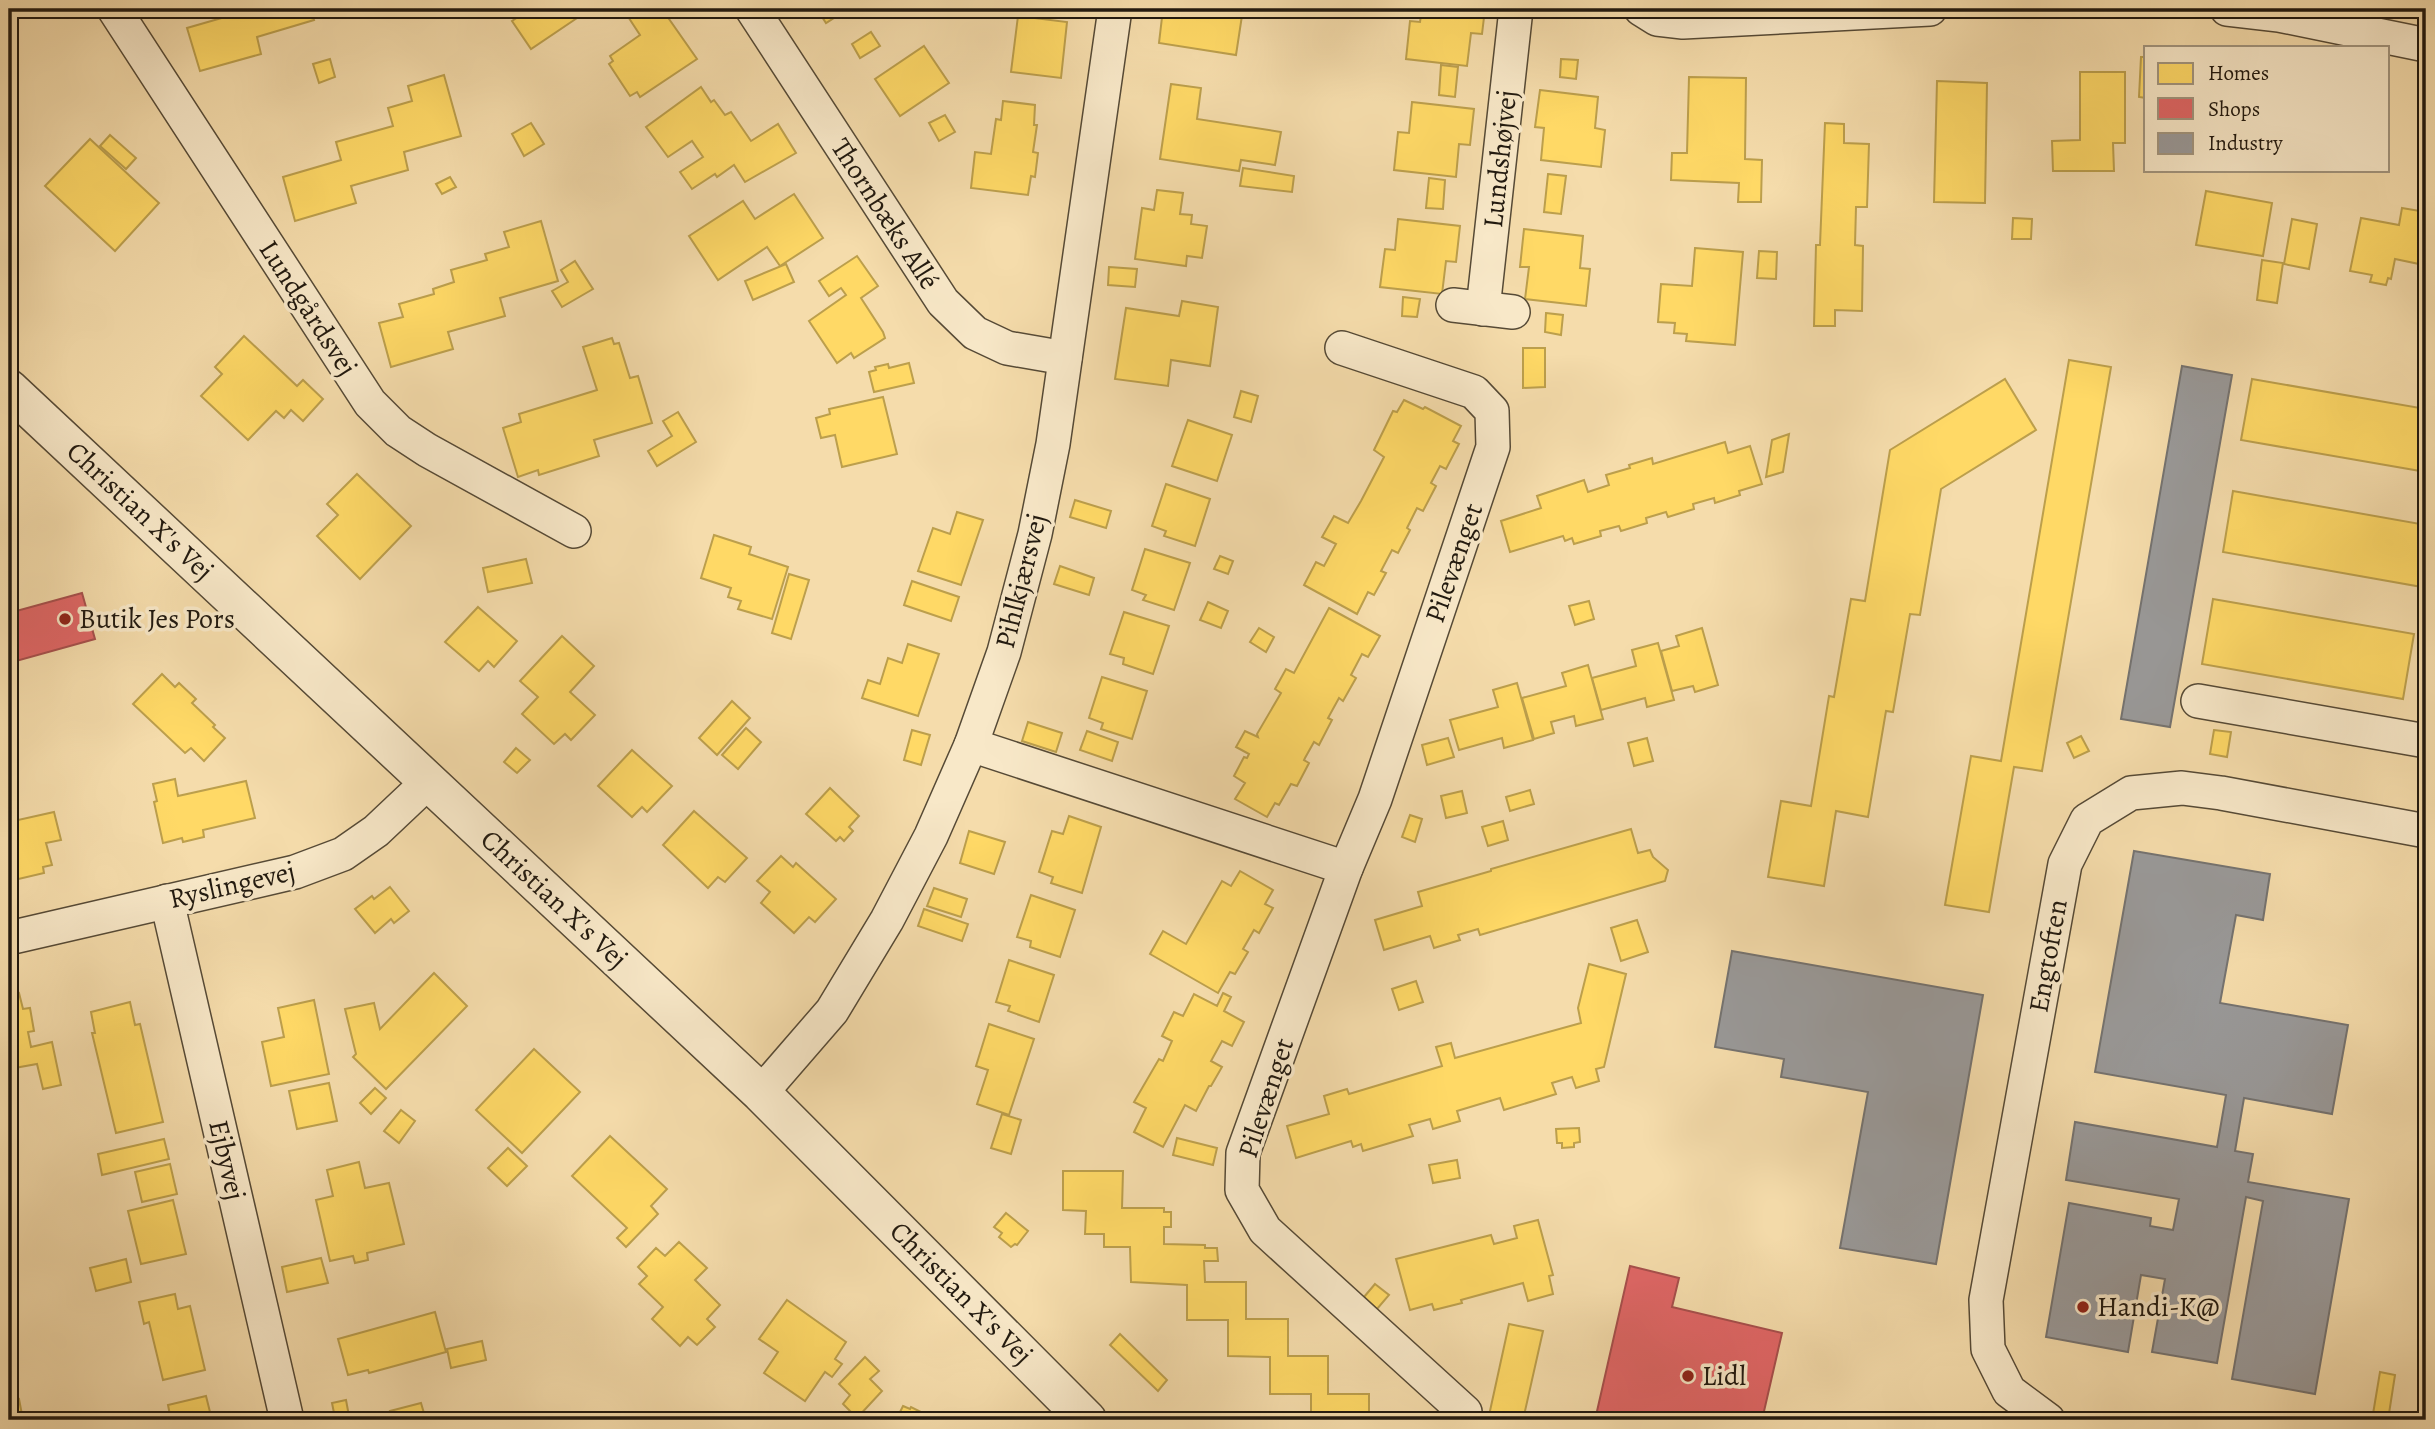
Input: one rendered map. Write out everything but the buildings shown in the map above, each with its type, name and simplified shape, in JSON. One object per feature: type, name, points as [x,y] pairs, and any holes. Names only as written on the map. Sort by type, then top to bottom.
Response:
[{"type":"street","name":"Lundgårdsvej","points":[[114,9],[370,402],[398,432],[574,531]]},
{"type":"street","name":"Thornbæks Allé","points":[[752,9],[943,302],[975,333],[1007,348],[1065,358]]},
{"type":"street","name":"Pihlkjærsvej","points":[[761,1093],[832,1011],[887,920],[931,836],[971,745],[1004,652],[1035,534],[1053,444],[1115,9]]},
{"type":"street","name":"Lundshøjvej","points":[[1483,309],[1516,9]]},
{"type":"street","points":[[1641,9],[1657,19],[1683,22],[1930,9]]},
{"type":"street","points":[[2227,9],[2279,15],[2426,45]]},
{"type":"street","name":"Pilevænget","points":[[1342,348],[1474,392],[1492,411],[1493,447],[1375,799],[1346,868],[1243,1153],[1242,1190],[1265,1230],[1465,1412]]},
{"type":"street","name":"Christian X's Vej","points":[[9,389],[761,1093],[1087,1420]]},
{"type":"street","points":[[2197,701],[2426,741]]},
{"type":"street","points":[[971,745],[1346,868]]},
{"type":"street","name":"Ryslingevej","points":[[9,937],[295,872],[343,854],[376,831],[429,781]]},
{"type":"street","name":"Engtoften","points":[[2048,1420],[2009,1391],[1988,1349],[1986,1300],[2065,864],[2087,820],[2131,793],[2182,788],[2426,831]]},
{"type":"street","name":"Ejbyvej","points":[[167,901],[287,1420]]},
{"type":"place","name":"Butik Jes Pors","points":[[65,619]]},
{"type":"place","name":"Handi-K@","points":[[2083,1307]]},
{"type":"place","name":"Lidl","points":[[1688,1376]]}]
